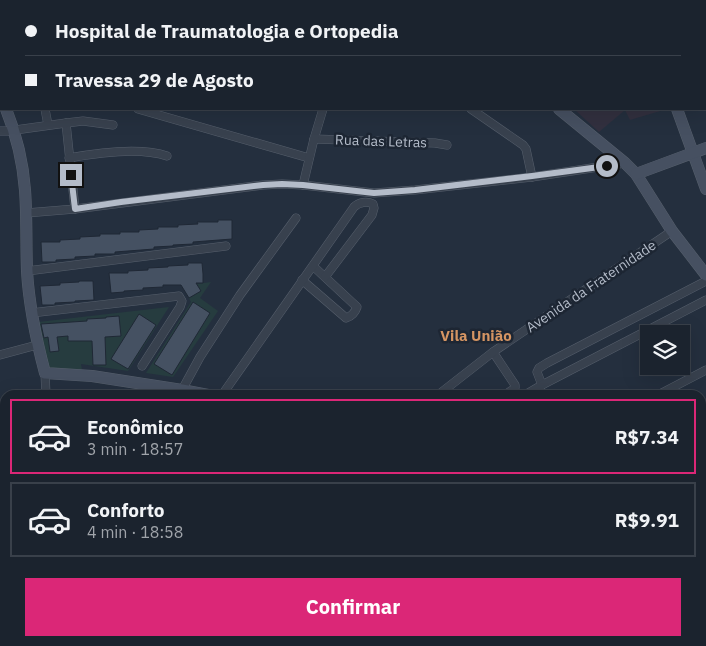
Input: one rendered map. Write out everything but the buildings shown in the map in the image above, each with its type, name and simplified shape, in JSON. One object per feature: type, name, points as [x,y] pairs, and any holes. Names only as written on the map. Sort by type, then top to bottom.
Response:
[{"type":"street","points":[[6,110],[23,174],[27,271],[31,313],[37,345],[45,372],[46,390]]},
{"type":"street","points":[[45,110],[48,125]]},
{"type":"street","points":[[141,110],[309,158]]},
{"type":"street","points":[[303,185],[323,110]]},
{"type":"street","points":[[472,110],[523,145],[526,149],[532,176]]},
{"type":"street","points":[[563,110],[626,163],[636,174],[672,231],[706,275]]},
{"type":"street","points":[[677,110],[706,189]]},
{"type":"street","points":[[0,131],[66,122],[113,125]]},
{"type":"street","points":[[66,122],[75,209]]},
{"type":"street","name":"Rua das Letras","points":[[314,139],[447,145]]},
{"type":"street","points":[[636,174],[706,148]]},
{"type":"street","points":[[69,158],[84,155],[131,152],[159,153],[167,156]]},
{"type":"street","points":[[26,213],[75,209],[263,185],[303,185],[374,193],[415,190],[626,163]]},
{"type":"street","points":[[225,390],[354,206],[370,202],[374,208],[372,215],[325,277]]},
{"type":"street","points":[[45,372],[92,376],[182,390],[200,357],[240,295],[296,218]]},
{"type":"street","name":"Avenida da Fraternidade","points":[[444,390],[493,352],[672,231]]},
{"type":"street","points":[[27,271],[226,246]]},
{"type":"street","points":[[302,280],[346,318],[356,312],[358,307],[313,266]]},
{"type":"street","points":[[542,384],[537,372],[538,368],[546,362],[706,280]]},
{"type":"street","points":[[31,313],[179,296],[182,301],[180,307],[142,366]]},
{"type":"street","points":[[533,390],[706,300]]},
{"type":"street","points":[[0,355],[37,345]]},
{"type":"street","points":[[493,352],[515,385],[512,390]]},
{"type":"street","points":[[668,390],[706,371]]},
{"type":"shaded area","points":[[575,110],[625,110],[599,132]]},
{"type":"shaded area","points":[[625,110],[664,110],[630,120]]},
{"type":"green space","points":[[211,282],[200,298],[218,311],[173,377],[146,373],[191,302],[182,286]]},
{"type":"green space","points":[[169,307],[128,371],[81,364],[82,370],[48,368],[38,322]]},
{"type":"district","name":"Vila União","points":[[476,336]]},
{"type":"route","points":[[71,175],[75,209],[263,185],[303,185],[374,193],[415,190],[607,166]]}]
